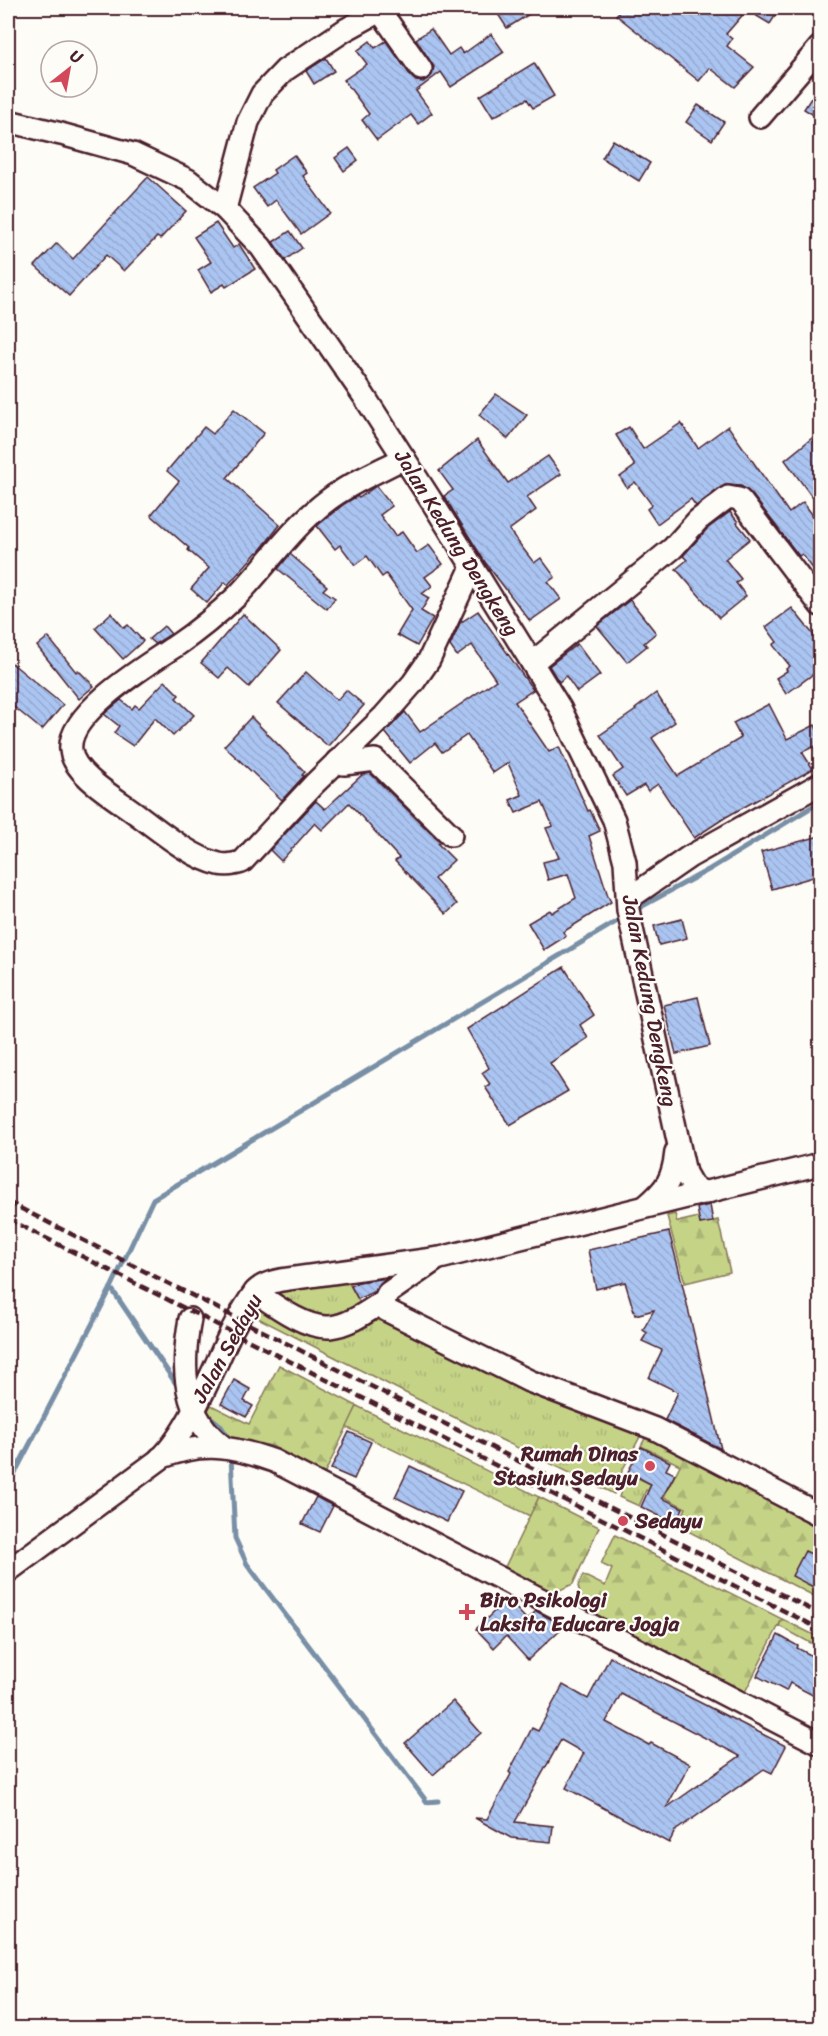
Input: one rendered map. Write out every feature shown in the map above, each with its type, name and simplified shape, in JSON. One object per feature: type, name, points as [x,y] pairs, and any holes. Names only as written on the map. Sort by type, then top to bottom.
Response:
[{"type":"street","points":[[225,209],[248,122],[262,94],[285,70],[345,30],[382,9],[421,69]]},
{"type":"street","points":[[760,117],[820,47]]},
{"type":"street","name":"Jalan Kedung Dengkeng","points":[[8,121],[133,154],[188,180],[225,209],[261,247],[364,396],[560,708],[614,820],[625,862],[628,910],[685,1173],[688,1181],[699,1191],[706,1193]]},
{"type":"street","points":[[404,458],[329,500],[295,530],[239,594],[206,625],[116,687],[94,705],[74,733],[70,750],[80,770],[154,827],[196,855],[219,864],[230,865],[242,862],[337,761],[384,716],[424,668],[472,567]]},
{"type":"street","points":[[532,663],[673,548],[698,520],[728,497],[739,499],[742,502],[820,605]]},
{"type":"street","points":[[337,761],[344,764],[375,760],[452,835]]},
{"type":"street","points":[[628,899],[689,857],[820,784]]},
{"type":"street","points":[[645,1207],[669,1182],[674,1171],[677,1139]]},
{"type":"street","name":"Jalan Sedayu","points":[[8,1571],[160,1459],[174,1443],[235,1325],[255,1292],[261,1287],[274,1281],[440,1258],[820,1164]]},
{"type":"street","points":[[255,1292],[310,1324],[328,1327],[359,1317],[384,1301],[395,1287],[440,1258]]},
{"type":"street","points":[[384,1301],[386,1310],[405,1321],[529,1381],[656,1429],[820,1515]]},
{"type":"street","points":[[189,1319],[186,1373],[193,1409],[205,1430],[225,1448]]},
{"type":"street","points":[[160,1459],[181,1450],[225,1448],[255,1454],[274,1461],[820,1744]]},
{"type":"green space","points":[[675,1214],[677,1222],[699,1217],[700,1224],[718,1220],[730,1272],[685,1283],[667,1216]]},
{"type":"green space","points":[[346,1278],[362,1307],[328,1320],[310,1316],[269,1295],[274,1290]]},
{"type":"green space","points":[[258,1305],[309,1330],[385,1315],[644,1429],[622,1471],[614,1494],[435,1408],[252,1315]]},
{"type":"green space","points":[[279,1365],[357,1406],[324,1475],[272,1446],[224,1438],[205,1416],[211,1405],[249,1424]]},
{"type":"green space","points":[[357,1406],[539,1497],[530,1516],[346,1427]]},
{"type":"green space","points":[[649,1431],[820,1521],[820,1599],[678,1526],[686,1508],[664,1497],[680,1465],[641,1446]]},
{"type":"green space","points":[[628,1473],[666,1492],[663,1498],[646,1490],[639,1506],[619,1497]]},
{"type":"green space","points":[[539,1497],[599,1527],[573,1584],[547,1596],[502,1573]]},
{"type":"green space","points":[[615,1535],[782,1619],[743,1696],[586,1616],[578,1586],[583,1575],[605,1586],[612,1569],[601,1564]]},
{"type":"green space","points":[[782,1619],[820,1638],[820,1648],[779,1626]]},
{"type":"building","points":[[494,8],[539,8],[507,28]]},
{"type":"building","points":[[623,8],[780,8],[770,24],[747,10],[726,34],[732,39],[727,46],[754,67],[735,87],[710,68],[699,81],[616,15]]},
{"type":"building","points":[[431,29],[449,55],[459,48],[463,54],[491,34],[504,52],[451,87],[441,72],[416,91],[432,113],[418,124],[411,115],[377,140],[362,120],[369,114],[344,80],[367,64],[357,51],[370,41],[375,48],[386,41],[411,76],[416,81],[423,82],[432,75],[434,67],[416,39]]},
{"type":"building","points":[[326,58],[334,71],[314,84],[306,71]]},
{"type":"building","points":[[534,63],[554,96],[533,108],[527,99],[493,117],[480,96]]},
{"type":"building","points":[[820,84],[820,119],[804,109]]},
{"type":"building","points":[[698,105],[724,122],[712,140],[686,122]]},
{"type":"building","points":[[613,140],[650,163],[639,181],[602,158]]},
{"type":"building","points":[[349,148],[358,160],[344,171],[335,158]]},
{"type":"building","points":[[294,155],[307,173],[303,176],[330,213],[301,234],[276,200],[267,207],[253,188],[275,173],[273,170]]},
{"type":"building","points":[[148,177],[186,211],[160,239],[157,237],[124,271],[106,255],[69,296],[35,266],[57,243],[73,259]]},
{"type":"building","points":[[216,223],[233,248],[239,244],[255,269],[226,287],[224,284],[211,292],[198,270],[211,262],[194,237]]},
{"type":"building","points":[[290,231],[302,248],[285,260],[273,242]]},
{"type":"building","points":[[496,394],[527,415],[508,439],[479,415]]},
{"type":"building","points":[[234,409],[264,433],[227,478],[280,525],[258,553],[228,585],[225,582],[207,603],[191,589],[209,568],[151,515],[179,481],[167,471],[204,427],[213,434]]},
{"type":"building","points":[[681,423],[698,448],[728,426],[789,513],[803,502],[820,525],[820,578],[802,554],[799,556],[751,493],[741,486],[725,485],[696,506],[691,499],[657,524],[647,509],[652,505],[635,482],[627,488],[620,477],[635,466],[616,435],[629,427],[643,449]]},
{"type":"building","points":[[812,438],[820,449],[820,491],[812,497],[785,460]]},
{"type":"building","points":[[477,440],[508,483],[548,456],[561,474],[527,497],[536,510],[509,530],[534,563],[541,558],[555,577],[548,582],[561,599],[530,621],[485,562],[444,496],[453,490],[439,471]]},
{"type":"building","points":[[376,486],[392,506],[380,515],[395,536],[402,532],[417,553],[429,545],[443,564],[425,577],[432,586],[422,594],[429,598],[421,611],[433,618],[417,646],[397,635],[412,610],[386,574],[382,577],[367,556],[355,565],[340,545],[335,549],[317,526],[344,504],[357,496],[359,498]]},
{"type":"building","points":[[731,511],[750,539],[725,559],[741,579],[736,583],[746,596],[719,618],[676,569],[687,560],[683,556],[707,529]]},
{"type":"building","points":[[290,554],[327,586],[323,590],[335,598],[327,609],[278,569]]},
{"type":"building","points":[[630,600],[656,633],[644,643],[647,646],[627,662],[597,626]]},
{"type":"building","points":[[792,608],[820,643],[820,669],[786,694],[776,678],[787,671],[786,669],[790,666],[773,645],[777,642],[766,627]]},
{"type":"building","points":[[478,611],[533,690],[515,702],[549,752],[559,747],[588,811],[590,810],[600,831],[589,836],[611,902],[563,932],[566,936],[544,950],[528,923],[550,910],[552,913],[576,898],[568,874],[548,880],[543,862],[559,858],[546,828],[553,826],[542,802],[516,813],[510,800],[522,795],[508,763],[493,773],[467,735],[442,752],[435,743],[410,763],[385,732],[405,712],[420,732],[496,680],[472,645],[457,656],[450,646],[460,623]]},
{"type":"building","points":[[111,613],[124,628],[128,625],[143,641],[123,659],[95,628]]},
{"type":"building","points":[[243,614],[281,650],[249,687],[228,668],[219,678],[201,663]]},
{"type":"building","points":[[164,626],[171,634],[155,644],[149,639]]},
{"type":"building","points":[[48,637],[76,672],[78,670],[94,686],[79,699],[37,646]]},
{"type":"building","points":[[577,644],[600,675],[577,692],[566,676],[559,682],[549,666]]},
{"type":"building","points":[[8,660],[63,705],[42,730],[8,702]]},
{"type":"building","points":[[306,672],[337,700],[346,690],[364,705],[328,746],[278,703]]},
{"type":"building","points":[[165,681],[179,695],[176,698],[194,715],[173,736],[155,718],[133,746],[114,733],[119,726],[104,714],[121,700],[132,709],[135,705],[139,708]]},
{"type":"building","points":[[656,693],[675,722],[652,738],[678,776],[741,738],[733,723],[769,704],[787,739],[815,725],[820,744],[802,752],[813,769],[726,817],[694,838],[658,784],[648,791],[644,785],[626,796],[613,776],[623,769],[600,735]]},
{"type":"building","points":[[251,717],[305,772],[282,800],[224,746]]},
{"type":"building","points":[[370,773],[440,842],[438,844],[454,860],[434,879],[457,904],[446,914],[395,861],[399,858],[349,803],[322,830],[315,823],[281,861],[270,850],[316,801],[325,809],[362,775]]},
{"type":"building","points":[[820,836],[820,875],[772,889],[761,852]]},
{"type":"building","points":[[682,919],[687,938],[659,945],[654,926]]},
{"type":"building","points":[[564,967],[594,1015],[580,1025],[588,1038],[550,1063],[568,1091],[510,1125],[485,1087],[490,1084],[482,1073],[489,1068],[467,1029]]},
{"type":"building","points":[[698,997],[710,1046],[676,1054],[664,1005]]},
{"type":"building","points":[[710,1205],[713,1222],[700,1224],[697,1208]]},
{"type":"building","points":[[669,1232],[721,1449],[665,1420],[678,1392],[649,1378],[662,1350],[642,1341],[647,1333],[643,1330],[654,1310],[635,1315],[625,1282],[596,1289],[588,1250]]},
{"type":"building","points":[[387,1278],[375,1291],[358,1299],[351,1286],[359,1282]]},
{"type":"building","points":[[234,1380],[250,1389],[244,1401],[253,1406],[246,1417],[221,1404]]},
{"type":"building","points":[[349,1432],[371,1442],[354,1479],[331,1469]]},
{"type":"building","points":[[641,1447],[670,1462],[666,1470],[675,1474],[662,1498],[683,1508],[676,1524],[641,1507],[651,1484],[628,1472]]},
{"type":"building","points":[[410,1466],[462,1491],[447,1522],[395,1497]]},
{"type":"building","points":[[316,1497],[333,1506],[320,1532],[302,1524]]},
{"type":"building","points":[[805,1551],[820,1558],[820,1576],[815,1588],[792,1576]]},
{"type":"building","points":[[507,1599],[527,1620],[536,1611],[564,1626],[528,1660],[506,1636],[494,1648],[476,1629]]},
{"type":"building","points":[[778,1635],[820,1660],[820,1699],[790,1683],[786,1691],[757,1676]]},
{"type":"building","points":[[610,1657],[786,1746],[772,1773],[764,1769],[675,1831],[669,1843],[566,1788],[584,1753],[561,1740],[515,1822],[553,1826],[551,1842],[511,1838],[475,1818],[487,1819],[532,1728],[538,1731],[563,1685],[588,1699]],"holes":[[[621,1694],[740,1756],[666,1808],[690,1764],[606,1722]]]},
{"type":"building","points":[[453,1701],[481,1733],[433,1775],[405,1743]]},
{"type":"waterway","points":[[639,908],[710,869],[820,802]]},
{"type":"waterway","points":[[8,1486],[111,1288],[153,1199],[619,920]]},
{"type":"waterway","points":[[111,1288],[181,1391]]},
{"type":"waterway","points":[[203,1411],[220,1425],[228,1437]]},
{"type":"waterway","points":[[231,1457],[235,1538],[247,1564],[427,1802],[438,1801]]},
{"type":"railway","points":[[8,1202],[820,1614]]},
{"type":"railway","points":[[8,1219],[820,1629]]},
{"type":"place","name":"Rumah Dinas Stasiun Sedayu","points":[[650,1466]]},
{"type":"place","name":"Sedayu","points":[[623,1521]]},
{"type":"place","name":"Biro Psikologi Laksita Educare Jogja","points":[[467,1612]]}]
